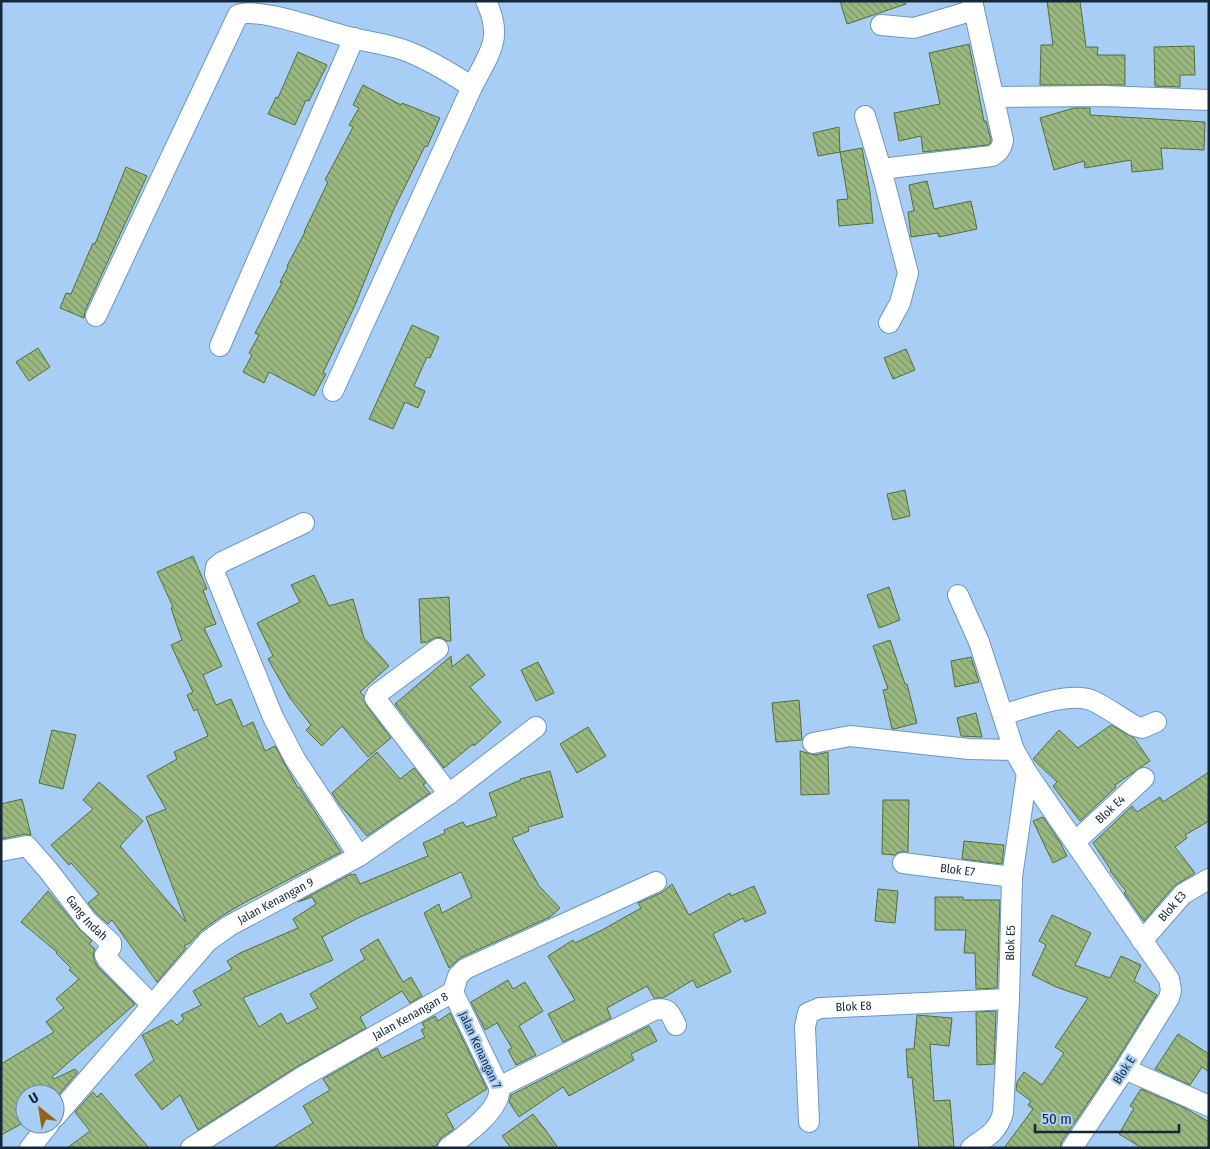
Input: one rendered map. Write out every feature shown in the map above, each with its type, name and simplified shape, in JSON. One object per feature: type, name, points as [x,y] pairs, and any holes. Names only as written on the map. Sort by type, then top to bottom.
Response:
[{"type":"street","points":[[333,391],[472,87],[489,54],[495,38],[493,16],[486,1]]},
{"type":"street","points":[[881,25],[914,28],[973,6],[1004,140],[1003,145],[992,156],[881,169]]},
{"type":"street","points":[[96,316],[238,15],[253,13],[300,23],[354,38],[391,45],[438,65],[472,87]]},
{"type":"street","points":[[220,346],[354,38]]},
{"type":"street","points":[[994,97],[1103,96],[1209,100]]},
{"type":"street","points":[[865,116],[908,273],[900,303],[889,323]]},
{"type":"street","points":[[304,523],[222,562],[216,567],[215,574],[272,717],[295,759],[359,856]]},
{"type":"street","points":[[958,594],[979,642],[1014,750],[1027,773],[1142,941]]},
{"type":"street","points":[[438,649],[377,694],[375,698],[449,794]]},
{"type":"street","points":[[1003,715],[1043,703],[1076,698],[1091,700],[1135,726],[1142,728],[1156,722]]},
{"type":"street","name":"Jalan Kenangan 9","points":[[65,1105],[208,941],[229,926],[359,856],[449,794],[536,727]]},
{"type":"street","points":[[813,743],[850,736],[969,748],[1014,750]]},
{"type":"street","name":"Blok E5","points":[[970,1148],[994,1132],[1000,1125],[1003,1113],[1009,999],[1012,877],[1027,773]]},
{"type":"street","name":"Blok E4","points":[[1075,842],[1144,778]]},
{"type":"street","name":"Gang Indah","points":[[1,851],[27,846],[88,922],[110,943],[112,946],[105,957],[152,1005]]},
{"type":"street","name":"Blok E7","points":[[903,863],[1012,877]]},
{"type":"street","name":"Blok E3","points":[[1142,941],[1183,894],[1209,879]]},
{"type":"street","name":"Jalan Kenangan 8","points":[[191,1148],[304,1076],[453,992],[458,976],[465,969],[656,882]]},
{"type":"street","name":"Blok E","points":[[1072,1148],[1125,1069],[1169,998],[1171,990],[1169,979],[1142,941]]},
{"type":"street","name":"Jalan Kenangan 7","points":[[448,1148],[472,1140],[500,1094],[499,1087],[453,992]]},
{"type":"street","name":"Blok E8","points":[[809,1122],[805,1027],[808,1013],[820,1008],[1009,999]]},
{"type":"street","points":[[499,1087],[654,1010],[662,1008],[670,1011],[676,1025]]},
{"type":"street","points":[[1125,1069],[1209,1106]]},
{"type":"street","points":[[30,1148],[41,1134]]},
{"type":"building","points":[[840,1],[905,1],[906,4],[847,24]]},
{"type":"building","points":[[1047,1],[1080,1],[1086,47],[1098,47],[1097,55],[1125,55],[1125,85],[1040,85],[1041,45],[1053,45]]},
{"type":"building","points":[[969,44],[984,121],[986,121],[991,140],[990,143],[988,145],[923,152],[921,136],[899,141],[894,113],[940,104],[929,53]]},
{"type":"building","points":[[1194,46],[1195,75],[1180,75],[1180,87],[1155,86],[1154,47]]},
{"type":"building","points":[[298,52],[327,65],[309,101],[306,100],[295,125],[268,114],[276,97],[278,98]]},
{"type":"building","points":[[363,85],[401,105],[402,103],[440,118],[393,211],[355,305],[323,373],[326,374],[314,396],[269,372],[264,383],[243,372],[252,355],[249,353],[259,335],[255,333],[282,283],[280,282],[287,266],[328,182],[325,180],[353,127],[349,125],[359,108],[353,105]]},
{"type":"building","points":[[1074,108],[1090,108],[1090,115],[1205,122],[1204,150],[1161,148],[1163,169],[1132,172],[1131,160],[1085,168],[1084,161],[1054,170],[1040,118]]},
{"type":"building","points":[[839,127],[840,152],[818,156],[813,133]]},
{"type":"building","points":[[862,148],[870,192],[873,223],[839,226],[837,200],[848,199],[840,152]]},
{"type":"building","points":[[126,167],[147,176],[85,311],[84,318],[60,308],[66,293],[71,294],[93,243],[95,244]]},
{"type":"building","points":[[927,181],[934,209],[971,201],[977,229],[939,237],[938,233],[911,237],[908,212],[914,211],[909,185]]},
{"type":"building","points":[[412,325],[439,337],[430,358],[427,357],[414,386],[425,391],[418,408],[405,402],[393,429],[369,419]]},
{"type":"building","points":[[38,348],[50,367],[29,381],[16,362]]},
{"type":"building","points":[[906,349],[915,370],[893,379],[884,358]]},
{"type":"building","points":[[905,490],[910,516],[893,520],[887,494]]},
{"type":"building","points":[[193,556],[207,589],[203,590],[216,624],[204,628],[222,666],[203,675],[216,705],[231,699],[243,727],[253,722],[265,751],[275,746],[298,788],[341,852],[222,916],[184,946],[186,948],[157,982],[112,920],[108,924],[88,903],[99,894],[71,863],[69,865],[51,845],[93,809],[83,800],[99,782],[143,821],[120,846],[186,922],[146,817],[166,809],[147,776],[177,759],[174,752],[208,736],[197,709],[194,711],[187,695],[193,692],[171,645],[182,640],[171,608],[173,607],[157,572]]},
{"type":"building","points":[[314,575],[329,606],[353,599],[364,638],[389,666],[360,692],[364,696],[366,705],[391,738],[368,757],[342,726],[322,746],[306,730],[311,725],[290,698],[268,659],[273,656],[257,623],[300,602],[291,585]]},
{"type":"building","points":[[889,587],[900,620],[879,628],[867,595]]},
{"type":"building","points":[[449,597],[451,641],[437,637],[421,643],[419,599]]},
{"type":"building","points":[[890,640],[905,684],[907,684],[917,723],[894,729],[892,729],[883,690],[888,689],[873,646]]},
{"type":"building","points":[[468,654],[485,675],[470,687],[501,722],[474,746],[473,744],[444,768],[395,704],[451,656],[452,667]]},
{"type":"building","points":[[971,657],[979,682],[955,687],[951,661]]},
{"type":"building","points":[[538,662],[554,693],[536,701],[521,670]]},
{"type":"building","points":[[799,700],[802,740],[776,742],[772,703]]},
{"type":"building","points":[[976,713],[982,737],[961,736],[957,718]]},
{"type":"building","points":[[1111,725],[1134,738],[1150,761],[1115,785],[1116,787],[1080,821],[1053,786],[1057,782],[1033,759],[1059,730],[1078,748]]},
{"type":"building","points":[[588,727],[606,756],[577,773],[560,744]]},
{"type":"building","points":[[52,730],[76,735],[63,789],[39,783]]},
{"type":"building","points":[[800,751],[815,755],[828,752],[829,794],[801,795]]},
{"type":"building","points":[[377,752],[400,779],[414,768],[426,783],[423,785],[430,793],[367,836],[332,793]]},
{"type":"building","points":[[550,771],[563,817],[528,827],[529,831],[512,838],[539,886],[560,908],[550,917],[460,958],[449,968],[424,913],[439,904],[442,913],[472,897],[461,872],[358,918],[322,937],[333,960],[243,998],[259,1027],[281,1013],[287,1024],[318,1008],[310,994],[365,959],[360,950],[378,939],[403,982],[411,977],[422,996],[410,1003],[402,991],[360,1017],[366,1028],[298,1066],[198,1130],[180,1095],[162,1110],[135,1075],[154,1060],[142,1035],[172,1020],[177,1025],[184,1019],[181,1015],[201,1005],[193,991],[232,969],[227,961],[240,953],[298,928],[293,919],[316,904],[312,897],[298,902],[351,874],[355,874],[360,884],[428,856],[423,843],[445,833],[444,830],[463,822],[466,827],[497,816],[489,793],[520,779]]},
{"type":"building","points":[[1209,772],[1209,821],[1185,835],[1187,838],[1175,847],[1195,873],[1174,886],[1144,921],[1093,843],[1132,806],[1137,812],[1160,797],[1163,802]]},
{"type":"building","points":[[22,799],[31,835],[25,834],[1,839],[1,804]]},
{"type":"building","points":[[883,800],[909,800],[908,852],[899,852],[895,855],[882,854]]},
{"type":"building","points":[[1043,817],[1067,856],[1053,863],[1033,821]]},
{"type":"building","points":[[964,841],[1004,845],[1002,864],[962,859]]},
{"type":"building","points":[[672,884],[689,915],[730,893],[731,896],[754,886],[766,913],[745,922],[743,918],[713,934],[731,972],[697,988],[693,980],[663,998],[654,998],[647,986],[607,1008],[611,1018],[563,1042],[548,1014],[575,1000],[548,956],[573,940],[575,943],[641,908],[638,903],[661,893]]},
{"type":"building","points":[[878,889],[898,891],[895,923],[875,921]]},
{"type":"building","points":[[48,891],[79,929],[92,941],[89,944],[95,949],[93,954],[94,960],[98,967],[135,1004],[52,1077],[54,1079],[75,1069],[78,1072],[65,1087],[65,1084],[15,1084],[15,1127],[1,1135],[1,1064],[54,1032],[46,1022],[64,1008],[56,999],[79,979],[69,970],[71,968],[57,952],[21,922]]},
{"type":"building","points":[[935,897],[963,897],[963,900],[1000,900],[997,988],[976,989],[975,953],[964,953],[966,930],[935,930]]},
{"type":"building","points":[[1052,915],[1091,933],[1075,965],[1110,978],[1121,956],[1141,965],[1134,981],[1157,995],[1115,1063],[1062,1141],[1060,1148],[1004,1148],[1033,1109],[1028,1105],[1031,1101],[1016,1090],[1017,1082],[1024,1072],[1042,1085],[1064,1053],[1055,1047],[1088,998],[1056,987],[1032,975],[1046,945],[1039,941]]},
{"type":"building","points":[[508,980],[513,989],[525,982],[543,1011],[519,1026],[536,1055],[516,1065],[508,1050],[512,1048],[497,1023],[485,1030],[471,1002]]},
{"type":"building","points":[[996,1011],[994,1064],[977,1065],[976,1012]]},
{"type":"building","points":[[450,1013],[487,1089],[446,1114],[454,1129],[441,1138],[437,1145],[431,1148],[272,1148],[313,1123],[303,1106],[330,1090],[323,1079],[377,1048],[382,1058],[425,1037],[421,1030],[425,1028],[422,1023],[435,1016],[438,1021]]},
{"type":"building","points":[[917,1015],[952,1018],[949,1046],[930,1044],[934,1101],[950,1100],[954,1147],[919,1148],[912,1077],[908,1078],[906,1049],[914,1049]]},
{"type":"building","points":[[649,1026],[657,1041],[631,1054],[634,1060],[569,1096],[563,1087],[519,1117],[509,1102],[511,1095]]},
{"type":"building","points":[[1178,1034],[1209,1054],[1209,1072],[1202,1067],[1190,1085],[1155,1069]]},
{"type":"building","points":[[1141,1089],[1185,1108],[1209,1122],[1209,1148],[1142,1148],[1119,1134],[1134,1108],[1130,1106]]},
{"type":"building","points":[[93,1092],[97,1097],[101,1093],[149,1148],[67,1148],[90,1131],[75,1112]]},
{"type":"building","points":[[533,1114],[558,1148],[511,1148],[502,1136]]}]
